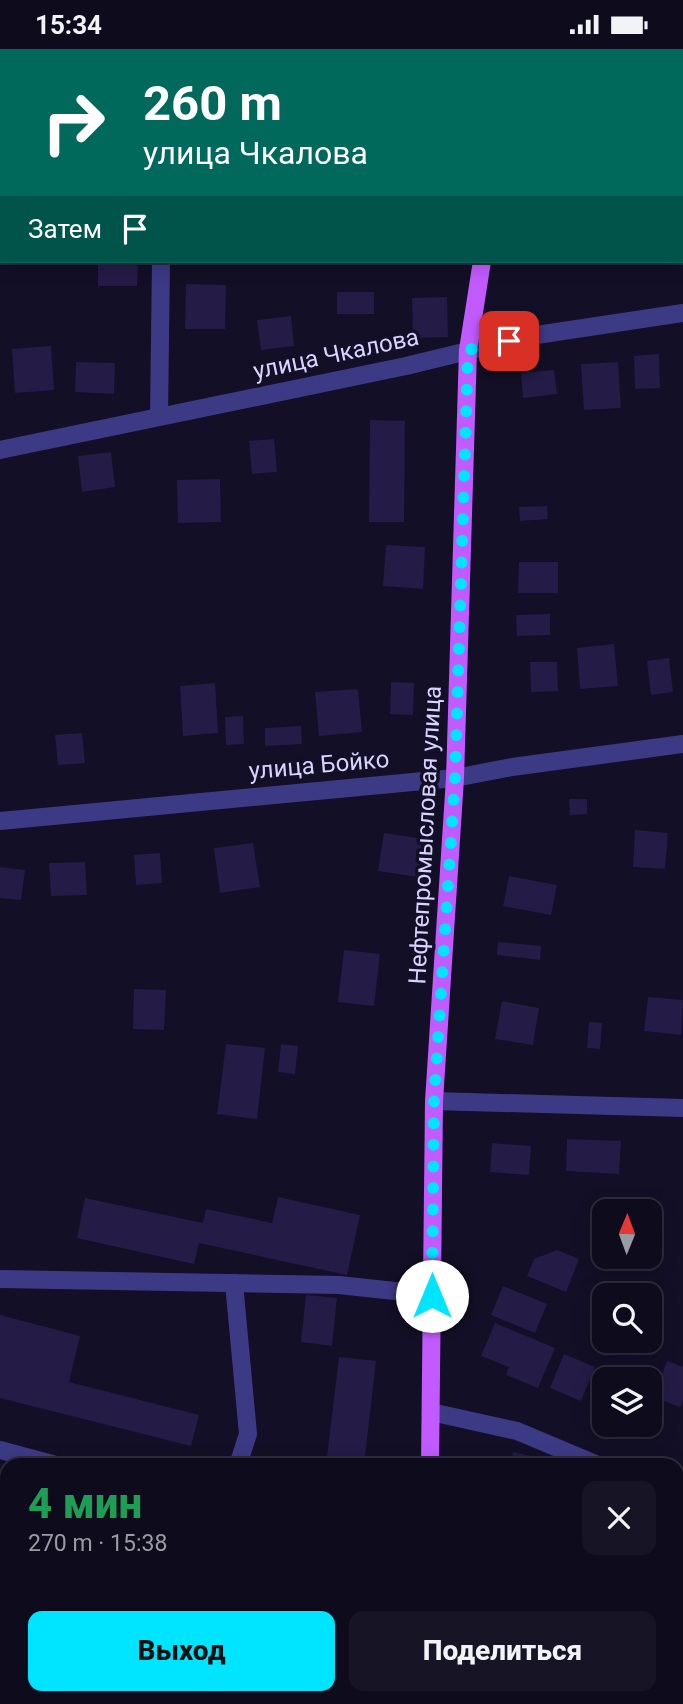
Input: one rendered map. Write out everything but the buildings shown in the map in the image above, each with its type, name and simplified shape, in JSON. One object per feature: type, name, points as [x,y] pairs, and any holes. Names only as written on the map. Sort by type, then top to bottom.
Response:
[{"type":"main road","name":"Нефтепромысловая улица","points":[[430,1458],[434,1101],[455,778],[468,350],[482,263]]},
{"type":"street","points":[[159,416],[161,263]]},
{"type":"street","name":"улица Чкалова","points":[[0,450],[405,366],[530,336],[683,313]]},
{"type":"street","name":"улица Бойко","points":[[0,821],[455,778],[512,767],[683,744]]},
{"type":"street","points":[[434,1101],[683,1108]]},
{"type":"street","points":[[0,1279],[339,1285],[432,1296]]},
{"type":"street","points":[[234,1283],[248,1434],[240,1458]]},
{"type":"street","points":[[431,1412],[517,1431],[581,1458]]},
{"type":"street","points":[[0,1450],[30,1458]]},
{"type":"route","points":[[432,1296],[434,1101],[455,778],[468,350],[509,341]]}]
